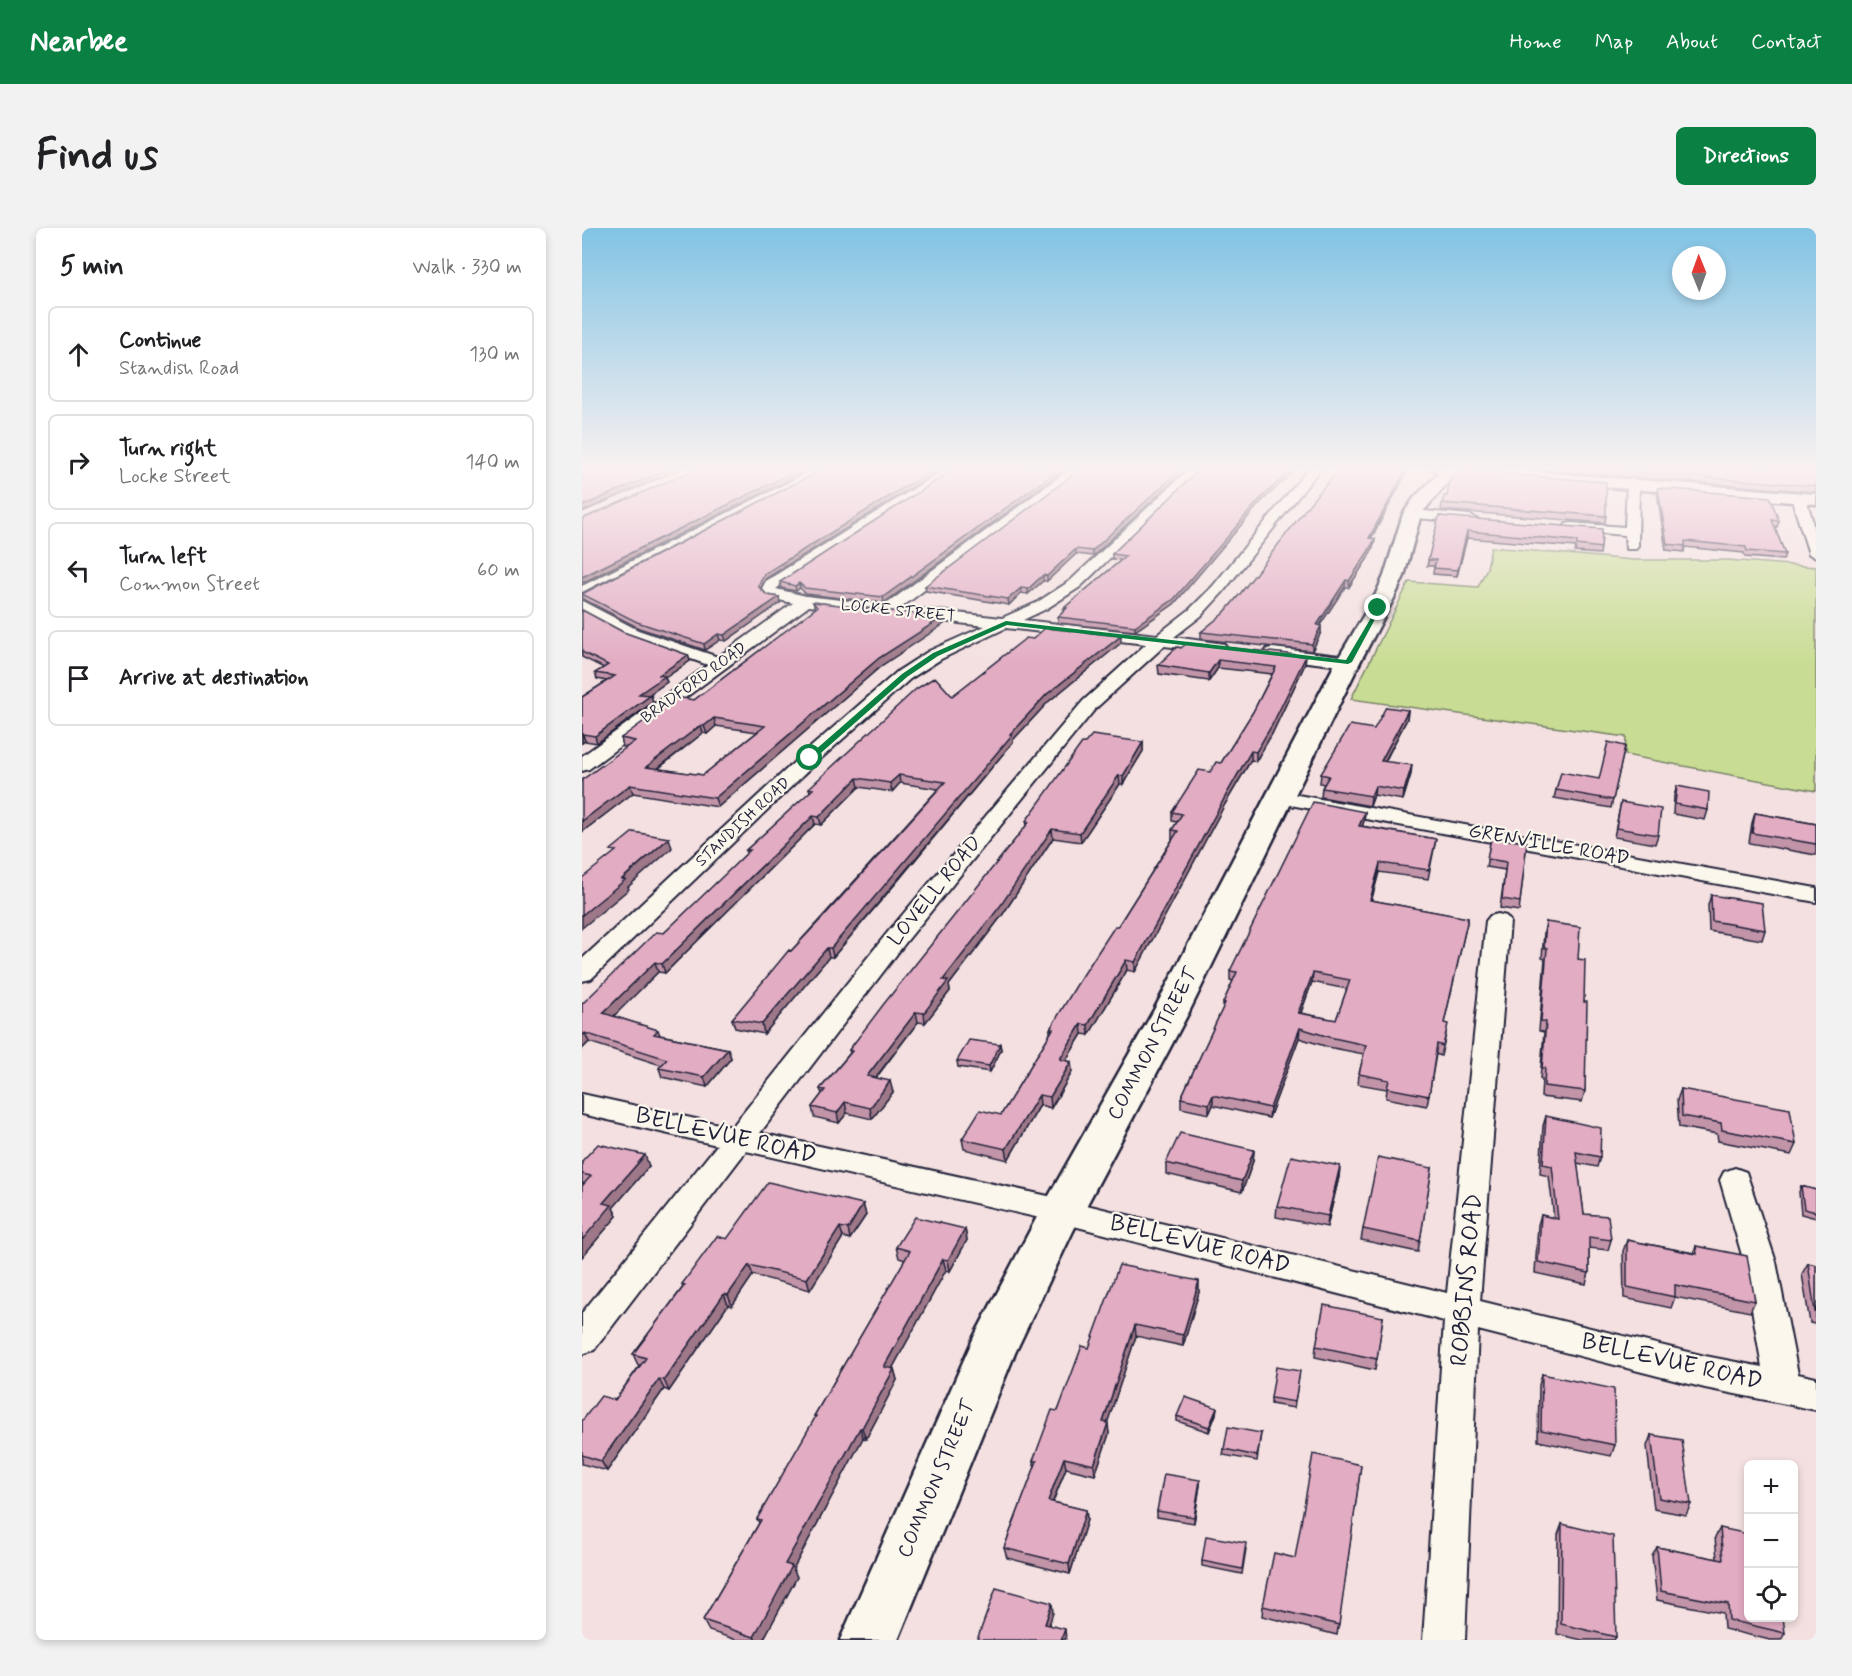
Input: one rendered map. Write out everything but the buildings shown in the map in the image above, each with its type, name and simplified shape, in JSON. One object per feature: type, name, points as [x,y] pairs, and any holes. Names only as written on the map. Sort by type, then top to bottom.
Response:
[{"type":"main road","name":"COMMON STREET","points":[[869,1640],[991,1352],[1062,1211],[1146,1059],[1281,798],[1348,662],[1389,587],[1406,534]]},
{"type":"street","points":[[582,592],[696,534]]},
{"type":"street","name":"LOCKE STREET","points":[[850,534],[771,584],[768,590],[774,595],[806,601],[1230,649]]},
{"type":"street","points":[[888,610],[990,534]]},
{"type":"street","name":"STANDISH ROAD","points":[[582,973],[810,758],[904,675],[935,655],[1041,606],[1075,584],[1128,534]]},
{"type":"street","name":"LOVELL ROAD","points":[[582,1339],[897,938],[1089,705],[1137,659],[1162,641],[1218,589],[1262,534]]},
{"type":"street","points":[[1631,534],[1631,549]]},
{"type":"street","points":[[1809,534],[1816,555]]},
{"type":"street","name":"BRADFORD ROAD","points":[[582,765],[806,601]]},
{"type":"street","points":[[582,606],[632,633],[722,664]]},
{"type":"street","points":[[1252,651],[1348,662]]},
{"type":"street","name":"GRENVILLE ROAD","points":[[1281,798],[1816,895]]},
{"type":"street","name":"ROBBINS ROAD","points":[[1444,1640],[1462,1311],[1498,921]]},
{"type":"street","name":"BELLEVUE ROAD","points":[[582,1104],[1062,1211],[1705,1372],[1816,1394]]},
{"type":"street","points":[[1735,1180],[1760,1262],[1783,1388]]},
{"type":"green space","points":[[1491,547],[1633,560],[1727,560],[1816,567],[1816,791],[1625,755],[1626,737],[1351,699],[1409,582],[1478,587],[1487,568]]},
{"type":"route","points":[[810,758],[904,675],[935,655],[1006,623],[1348,662],[1378,608]]}]
